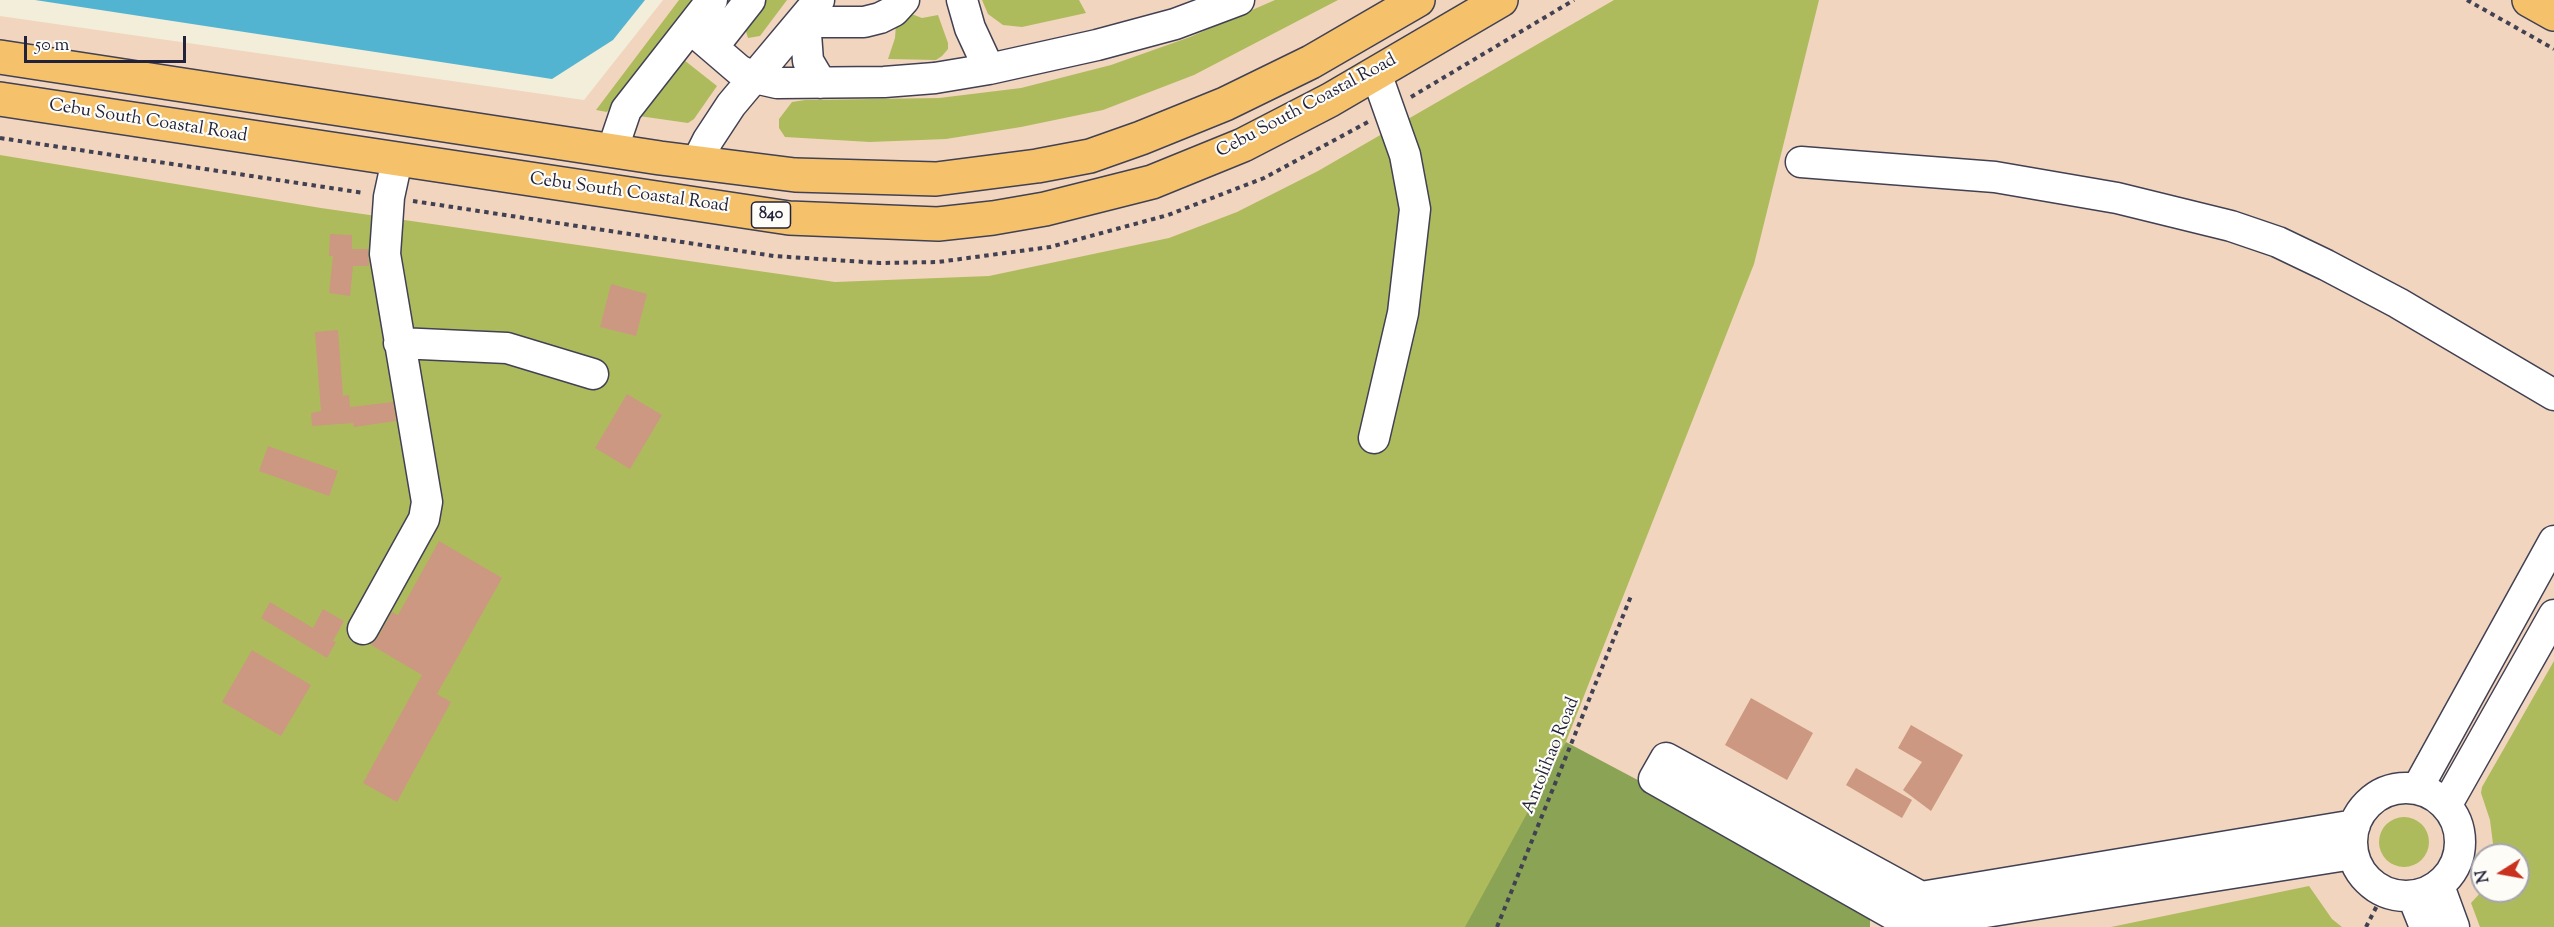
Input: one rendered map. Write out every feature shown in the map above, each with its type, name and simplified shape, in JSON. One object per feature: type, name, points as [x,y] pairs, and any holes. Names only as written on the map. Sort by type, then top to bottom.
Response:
[{"type":"highway","name":"Cebu South Coastal Road","points":[[0,57],[612,151],[795,175],[936,179],[1037,166],[1090,156],[1141,138],[1225,104],[1311,62],[1418,0]]},
{"type":"highway","name":"Cebu South Coastal Road","points":[[0,99],[789,218],[938,224],[1045,209],[1152,182],[1243,145],[1376,73],[1501,0]]},
{"type":"highway","points":[[2529,0],[2554,14]]},
{"type":"street","points":[[612,151],[626,110],[712,0]]},
{"type":"street","points":[[713,47],[750,0]]},
{"type":"street","points":[[812,10],[819,22],[864,22],[894,11],[904,0]]},
{"type":"street","points":[[962,0],[970,28],[989,69]]},
{"type":"street","points":[[690,28],[739,70],[754,78],[777,83],[935,78],[989,69],[1137,35],[1215,11],[1239,0]]},
{"type":"street","points":[[697,162],[708,140],[731,105],[812,10]]},
{"type":"street","points":[[812,10],[808,61],[821,83]]},
{"type":"street","points":[[1374,438],[1403,313],[1415,209],[1405,155],[1376,73]]},
{"type":"street","points":[[363,629],[424,519],[427,502],[385,254],[389,197],[397,160]]},
{"type":"street","points":[[1801,162],[1995,177],[2117,198],[2230,226],[2278,242],[2326,265],[2398,303],[2554,395]]},
{"type":"street","points":[[399,343],[486,345],[507,348],[593,374]]},
{"type":"street","points":[[2417,789],[2554,541]]},
{"type":"street","points":[[2446,806],[2554,615]]},
{"type":"street","points":[[1921,897],[1666,758],[1654,779],[1911,924],[2353,854]]},
{"type":"street","points":[[2405,788],[2427,792],[2446,806],[2458,825],[2460,848],[2453,869],[2426,891],[2384,892],[2364,877],[2353,854],[2355,825],[2366,806],[2384,793],[2405,788]]},
{"type":"street","points":[[1911,924],[1904,905],[1921,897],[2355,825]]},
{"type":"street","points":[[2425,927],[2426,891]]},
{"type":"street","points":[[2426,891],[2454,927]]},
{"type":"path","points":[[2468,0],[2554,49]]},
{"type":"path","name":"Antolihao Road","points":[[1497,927],[1631,596]]},
{"type":"path","points":[[2366,927],[2384,892]]},
{"type":"shaded area","points":[[663,0],[2554,0],[2554,927],[0,927],[0,16],[584,100]]},
{"type":"green space","points":[[679,0],[694,0],[607,112],[596,110]]},
{"type":"green space","points":[[765,0],[787,0],[760,36],[748,38],[745,28]]},
{"type":"green space","points":[[982,0],[1079,0],[1086,13],[1022,27],[1003,25],[988,14]]},
{"type":"green space","points":[[1275,0],[1338,0],[1194,75],[1103,110],[1021,127],[946,139],[870,142],[785,137],[779,128],[779,119],[792,102],[939,98],[1021,88],[1111,65],[1190,37]]},
{"type":"green space","points":[[1614,0],[1819,0],[1754,264],[1493,927],[0,927],[0,155],[321,208],[835,282],[989,276],[1169,238],[1237,212],[1318,171]]},
{"type":"green space","points":[[909,13],[922,18],[938,15],[948,49],[936,60],[888,59],[895,38],[896,24]]},
{"type":"green space","points":[[684,60],[717,86],[694,119],[688,123],[639,116]]},
{"type":"green space","points":[[2554,661],[2554,927],[2480,927],[2471,903],[2530,903],[2530,843],[2493,843],[2490,820],[2481,793],[2482,787]]},
{"type":"green space","points":[[1566,742],[1862,906],[1870,919],[1870,927],[1465,927]]},
{"type":"green space","points":[[2399,817],[2409,817],[2422,824],[2429,837],[2429,847],[2422,860],[2409,867],[2399,867],[2390,863],[2383,856],[2379,847],[2379,837],[2383,828],[2390,821]]},
{"type":"green space","points":[[2309,886],[2332,919],[2342,927],[2111,927]]},
{"type":"water","points":[[35,0],[645,0],[613,40],[552,79]]},
{"type":"building","points":[[330,234],[352,235],[352,249],[368,249],[369,266],[353,266],[350,296],[329,293],[333,256],[329,256]]},
{"type":"building","points":[[611,284],[647,294],[636,336],[600,327]]},
{"type":"building","points":[[338,330],[343,396],[349,395],[350,407],[393,402],[396,421],[354,427],[353,423],[312,426],[311,413],[321,411],[315,332]]},
{"type":"building","points":[[627,394],[662,415],[630,469],[595,448]]},
{"type":"building","points":[[268,446],[338,471],[329,496],[259,471]]},
{"type":"building","points":[[439,541],[502,578],[437,694],[451,702],[397,802],[363,783],[422,675],[371,645],[392,612],[398,615]]},
{"type":"building","points":[[270,602],[313,628],[323,609],[344,621],[327,658],[261,618]]},
{"type":"building","points":[[252,650],[311,685],[281,736],[222,702]]},
{"type":"building","points":[[1751,698],[1813,733],[1787,780],[1725,745]]},
{"type":"building","points":[[1911,725],[1963,755],[1931,811],[1903,790],[1922,762],[1898,748]]},
{"type":"building","points":[[1856,768],[1912,800],[1902,818],[1846,785]]}]
